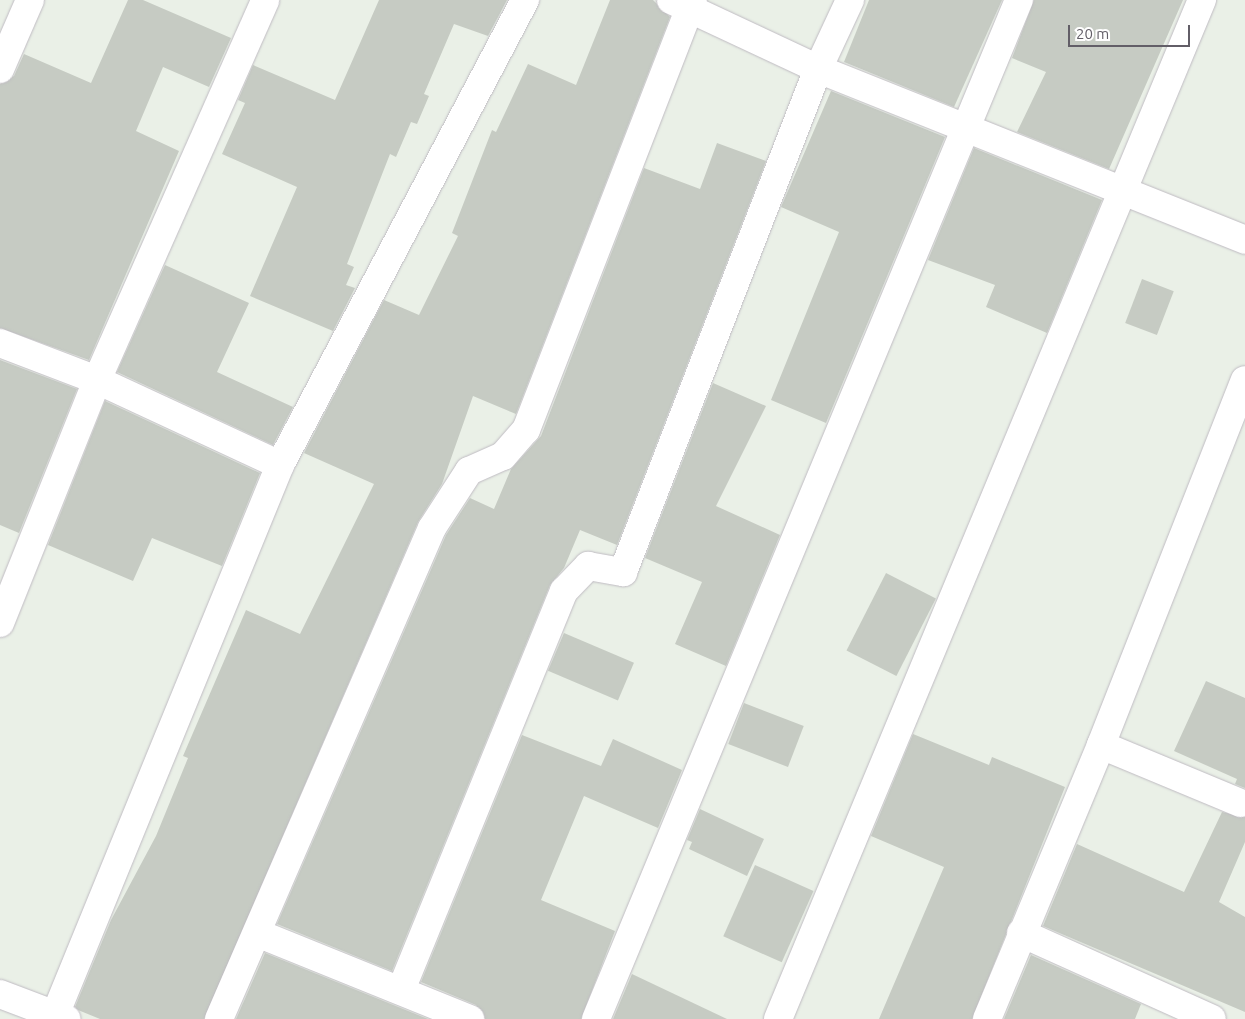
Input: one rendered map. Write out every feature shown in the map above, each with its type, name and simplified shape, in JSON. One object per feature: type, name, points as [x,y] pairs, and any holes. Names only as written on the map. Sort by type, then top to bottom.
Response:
[{"type":"street","points":[[0,69],[30,0]]},
{"type":"street","points":[[0,623],[97,380],[264,0]]},
{"type":"street","points":[[0,994],[60,1017],[280,465],[525,0]]},
{"type":"street","points":[[401,990],[564,592],[588,566],[623,572],[818,69],[850,0]]},
{"type":"street","points":[[596,1019],[969,128],[1019,0]]},
{"type":"street","points":[[778,1019],[1126,192],[1202,0]]},
{"type":"street","points":[[219,1019],[432,528],[469,472],[503,456],[526,430],[685,3],[818,69],[1245,240]]},
{"type":"street","points":[[0,342],[97,380],[280,465]]},
{"type":"street","points":[[986,1019],[1101,745],[1245,380]]},
{"type":"street","points":[[1101,745],[1240,803]]},
{"type":"street","points":[[257,933],[470,1019]]},
{"type":"street","points":[[1021,934],[1212,1019]]},
{"type":"building","points":[[128,0],[143,0],[231,38],[209,87],[163,67],[136,131],[179,151],[89,360],[0,328],[0,84],[14,76],[24,54],[91,83]]},
{"type":"building","points":[[379,0],[507,0],[488,36],[454,24],[424,94],[429,96],[417,124],[411,122],[396,157],[390,154],[347,264],[354,267],[346,285],[355,288],[333,331],[250,296],[297,187],[222,154],[245,103],[238,100],[253,65],[335,100]]},
{"type":"building","points":[[610,0],[653,0],[670,17],[516,414],[473,396],[442,484],[418,522],[204,1019],[100,1019],[78,1010],[75,1007],[111,920],[156,836],[188,758],[183,756],[246,610],[300,634],[374,484],[304,453],[384,300],[419,315],[458,236],[452,233],[492,130],[496,132],[528,64],[576,85]]},
{"type":"building","points":[[869,0],[1002,0],[954,107],[844,62]]},
{"type":"building","points":[[1034,0],[1183,0],[1109,169],[1017,132],[1046,72],[1012,58]]},
{"type":"building","points":[[831,91],[945,137],[826,423],[771,400],[839,232],[781,207]]},
{"type":"building","points":[[717,143],[766,161],[617,545],[580,530],[564,568],[550,585],[392,971],[277,924],[446,535],[470,498],[494,509],[511,469],[541,436],[644,168],[700,189]]},
{"type":"building","points":[[974,148],[1102,200],[1047,333],[986,307],[995,285],[928,260]]},
{"type":"building","points":[[165,265],[249,303],[217,372],[293,407],[273,445],[117,372]]},
{"type":"building","points":[[1142,279],[1174,291],[1157,335],[1125,323]]},
{"type":"building","points":[[0,360],[77,389],[19,533],[0,525]]},
{"type":"building","points":[[713,383],[766,406],[716,506],[780,535],[726,666],[675,644],[702,582],[645,558]]},
{"type":"building","points":[[105,401],[260,473],[222,566],[152,538],[133,581],[48,545]]},
{"type":"building","points":[[886,573],[936,598],[896,676],[847,651]]},
{"type":"building","points":[[564,633],[634,663],[618,700],[548,671]]},
{"type":"building","points":[[1206,681],[1245,698],[1245,788],[1235,784],[1237,779],[1174,751]]},
{"type":"building","points":[[744,703],[804,726],[788,767],[728,744]]},
{"type":"building","points":[[913,734],[989,765],[992,757],[1065,787],[972,1019],[879,1019],[944,867],[871,836]]},
{"type":"building","points":[[522,735],[601,766],[613,739],[682,770],[658,828],[584,796],[541,900],[615,931],[581,1019],[485,1019],[476,1005],[421,982]]},
{"type":"building","points":[[700,809],[764,839],[747,876],[689,849],[692,842],[687,840]]},
{"type":"building","points":[[1222,812],[1245,817],[1245,842],[1219,902],[1245,917],[1245,1012],[1043,926],[1077,844],[1184,892]]},
{"type":"building","points":[[755,865],[813,891],[782,962],[723,936]]},
{"type":"building","points":[[265,953],[428,1019],[236,1019]]},
{"type":"building","points":[[1031,955],[1141,1004],[1135,1019],[1004,1019]]},
{"type":"building","points":[[632,974],[727,1019],[613,1019]]}]
